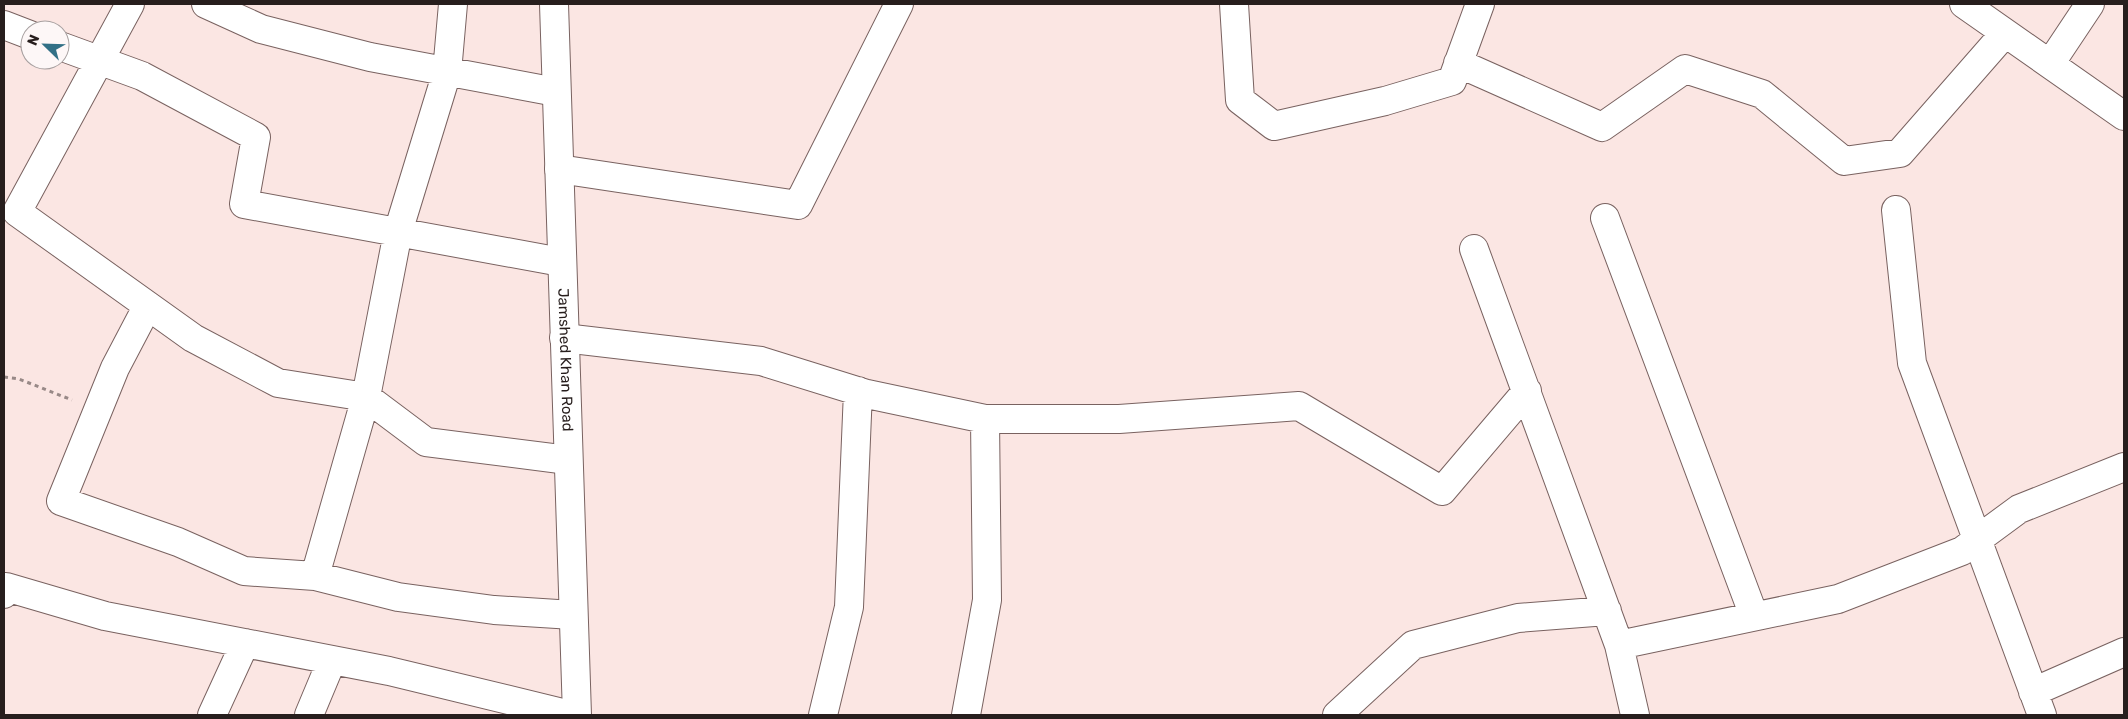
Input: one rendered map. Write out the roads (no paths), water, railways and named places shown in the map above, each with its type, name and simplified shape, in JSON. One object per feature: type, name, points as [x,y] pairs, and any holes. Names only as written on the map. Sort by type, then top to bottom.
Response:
[{"type":"street","points":[[130,4],[18,212],[147,307],[193,338],[278,383],[366,397],[426,442],[568,460]]},
{"type":"street","points":[[206,4],[261,29],[370,57],[556,92]]},
{"type":"street","points":[[315,576],[366,397],[398,232],[447,72],[453,4]]},
{"type":"street","name":"Jamshed Khan Road","points":[[554,4],[576,715]]},
{"type":"street","points":[[559,169],[798,205],[899,4]]},
{"type":"street","points":[[1234,4],[1240,100],[1274,126],[1386,100],[1452,81],[1480,4]]},
{"type":"street","points":[[1964,4],[2124,116]]},
{"type":"street","points":[[2050,64],[2090,4]]},
{"type":"street","points":[[4,25],[20,31]]},
{"type":"street","points":[[1458,63],[1602,127],[1686,69],[1762,94],[1844,160],[1900,153],[2005,32]]},
{"type":"street","points":[[70,50],[142,76],[256,137],[244,204],[562,262]]},
{"type":"street","points":[[1896,210],[1912,363],[2038,703],[2124,652]]},
{"type":"street","points":[[1605,218],[1754,616]]},
{"type":"street","points":[[1474,249],[1619,645],[1636,715]]},
{"type":"street","points":[[147,307],[115,368],[61,501],[178,542],[244,571],[315,576],[398,597],[494,610],[573,615]]},
{"type":"street","points":[[564,338],[760,361],[858,391],[985,419],[1119,419],[1300,406],[1442,491],[1527,391]]},
{"type":"street","points":[[823,715],[849,607],[858,391]]},
{"type":"street","points":[[966,715],[987,600],[985,419]]},
{"type":"street","points":[[1619,645],[1838,599],[1962,551],[2019,509],[2124,467]]},
{"type":"street","points":[[4,594],[6,587],[105,616],[389,671],[571,715]]},
{"type":"street","points":[[1336,715],[1413,645],[1518,618],[1607,611]]},
{"type":"street","points":[[212,715],[245,643]]},
{"type":"street","points":[[309,715],[332,660]]}]
